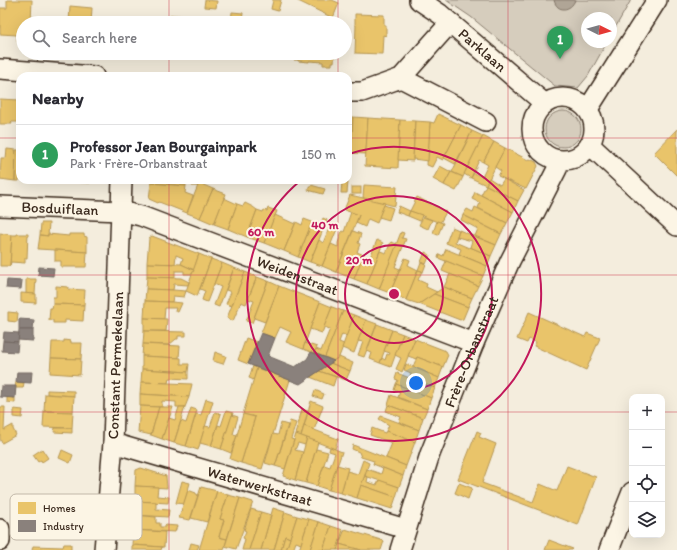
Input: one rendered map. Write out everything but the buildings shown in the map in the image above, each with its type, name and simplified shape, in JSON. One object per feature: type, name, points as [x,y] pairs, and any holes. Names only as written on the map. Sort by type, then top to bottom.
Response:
[{"type":"street","name":"Parklaan","points":[[419,0],[440,14],[544,103]]},
{"type":"street","points":[[588,109],[657,0]]},
{"type":"street","points":[[352,92],[362,92],[401,78],[450,23]]},
{"type":"street","points":[[0,69],[40,72]]},
{"type":"street","points":[[401,78],[486,122]]},
{"type":"street","points":[[559,97],[567,97],[578,101],[588,109],[592,117],[594,136],[590,145],[579,156],[565,160],[558,160],[543,154],[536,146],[532,138],[531,128],[533,118],[537,110],[544,103],[559,97]]},
{"type":"street","points":[[590,145],[677,226]]},
{"type":"street","name":"Frère-Orbanstraat","points":[[400,550],[430,454],[474,343],[510,260],[557,168],[558,160]]},
{"type":"street","name":"Constant Permekelaan","points":[[109,494],[113,443],[122,184]]},
{"type":"street","name":"Bosduiflaan","points":[[0,206],[120,211]]},
{"type":"street","name":"Weidenstraat","points":[[120,211],[141,216],[474,343]]},
{"type":"street","name":"Waterwerkstraat","points":[[113,443],[406,529]]},
{"type":"street","points":[[609,550],[629,500]]},
{"type":"street","points":[[0,529],[0,541]]},
{"type":"street","name":"Constant Permekelaan","points":[[104,550],[105,540]]},
{"type":"shaded area","points":[[446,0],[631,0],[617,24],[617,12],[581,12],[581,48],[604,48],[588,76],[578,88],[555,86],[471,17]]},
{"type":"shaded area","points":[[554,0],[575,0],[573,4],[567,8],[561,9]]},
{"type":"shaded area","points":[[567,111],[576,116],[580,122],[580,136],[576,142],[567,147],[559,147],[550,142],[546,136],[545,125],[550,116],[556,112]]},
{"type":"place","name":"Professor Jean Bourgainpark","points":[[560,59]]}]
